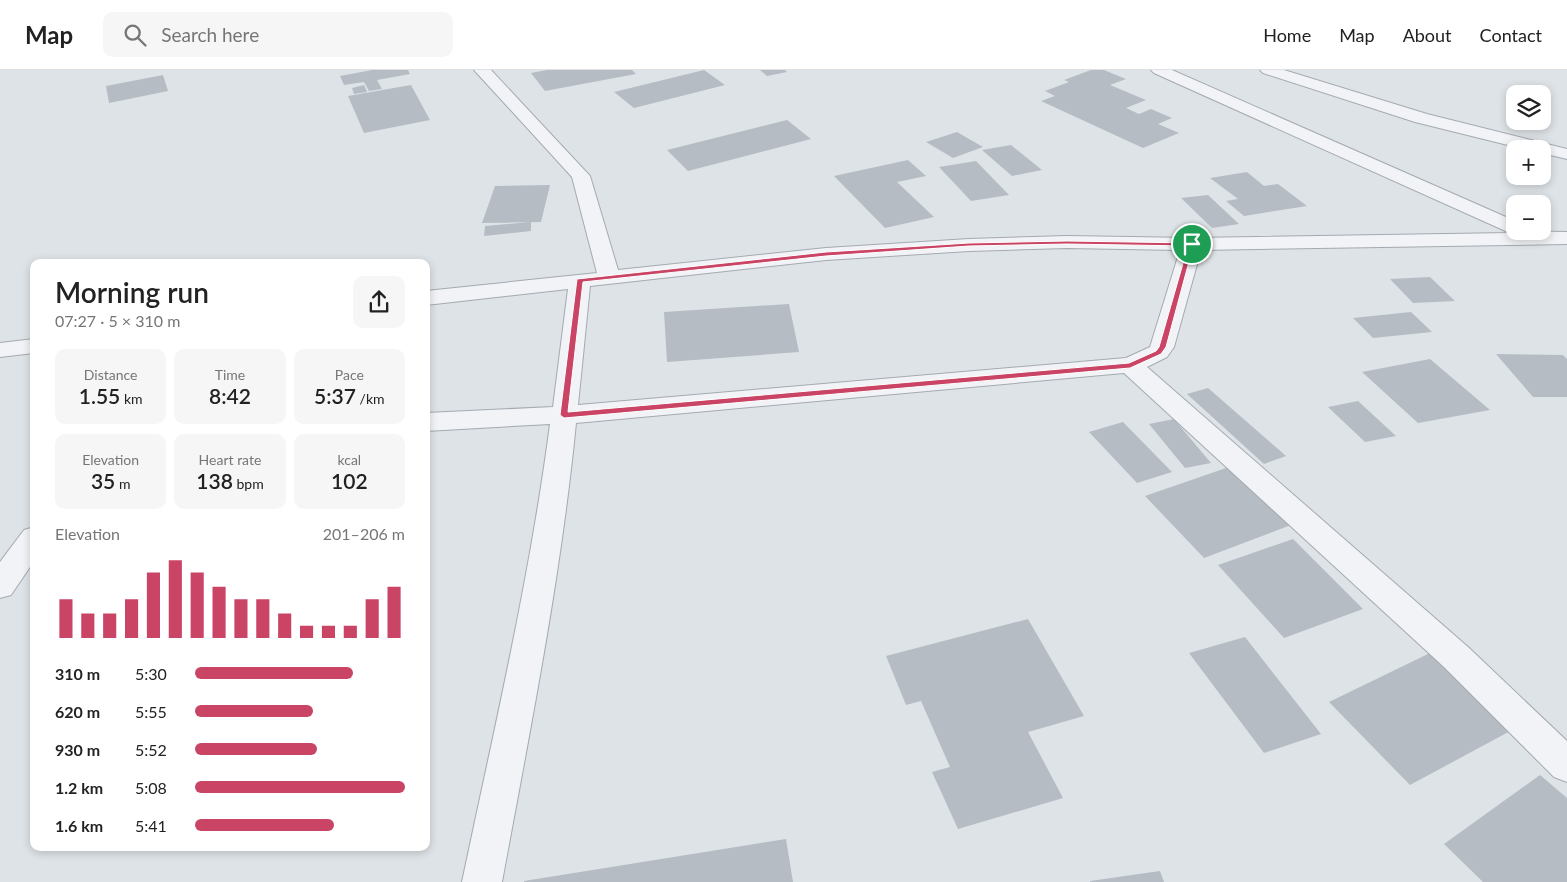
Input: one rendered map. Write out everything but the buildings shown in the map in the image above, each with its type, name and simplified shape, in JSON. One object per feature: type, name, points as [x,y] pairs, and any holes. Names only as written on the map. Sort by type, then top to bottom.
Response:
[{"type":"street","points":[[482,70],[581,176],[609,278]]},
{"type":"street","points":[[1159,70],[1506,224]]},
{"type":"street","points":[[1268,70],[1421,118],[1567,154]]},
{"type":"street","points":[[430,298],[826,254],[969,245],[1067,242],[1192,244],[1506,235]]},
{"type":"street","points":[[1551,236],[1567,238]]},
{"type":"street","points":[[430,422],[564,415],[1130,365],[1159,352],[1162,347],[1192,244]]},
{"type":"street","points":[[482,882],[518,700],[557,478],[580,281]]},
{"type":"street","points":[[0,350],[30,346]]},
{"type":"street","points":[[1130,365],[1456,658],[1567,766]]},
{"type":"street","points":[[0,586],[30,544]]},
{"type":"route","points":[[1067,242],[1192,244],[1162,347],[1159,352],[1130,365],[564,415],[580,281],[826,254],[969,245],[1067,242]]}]
